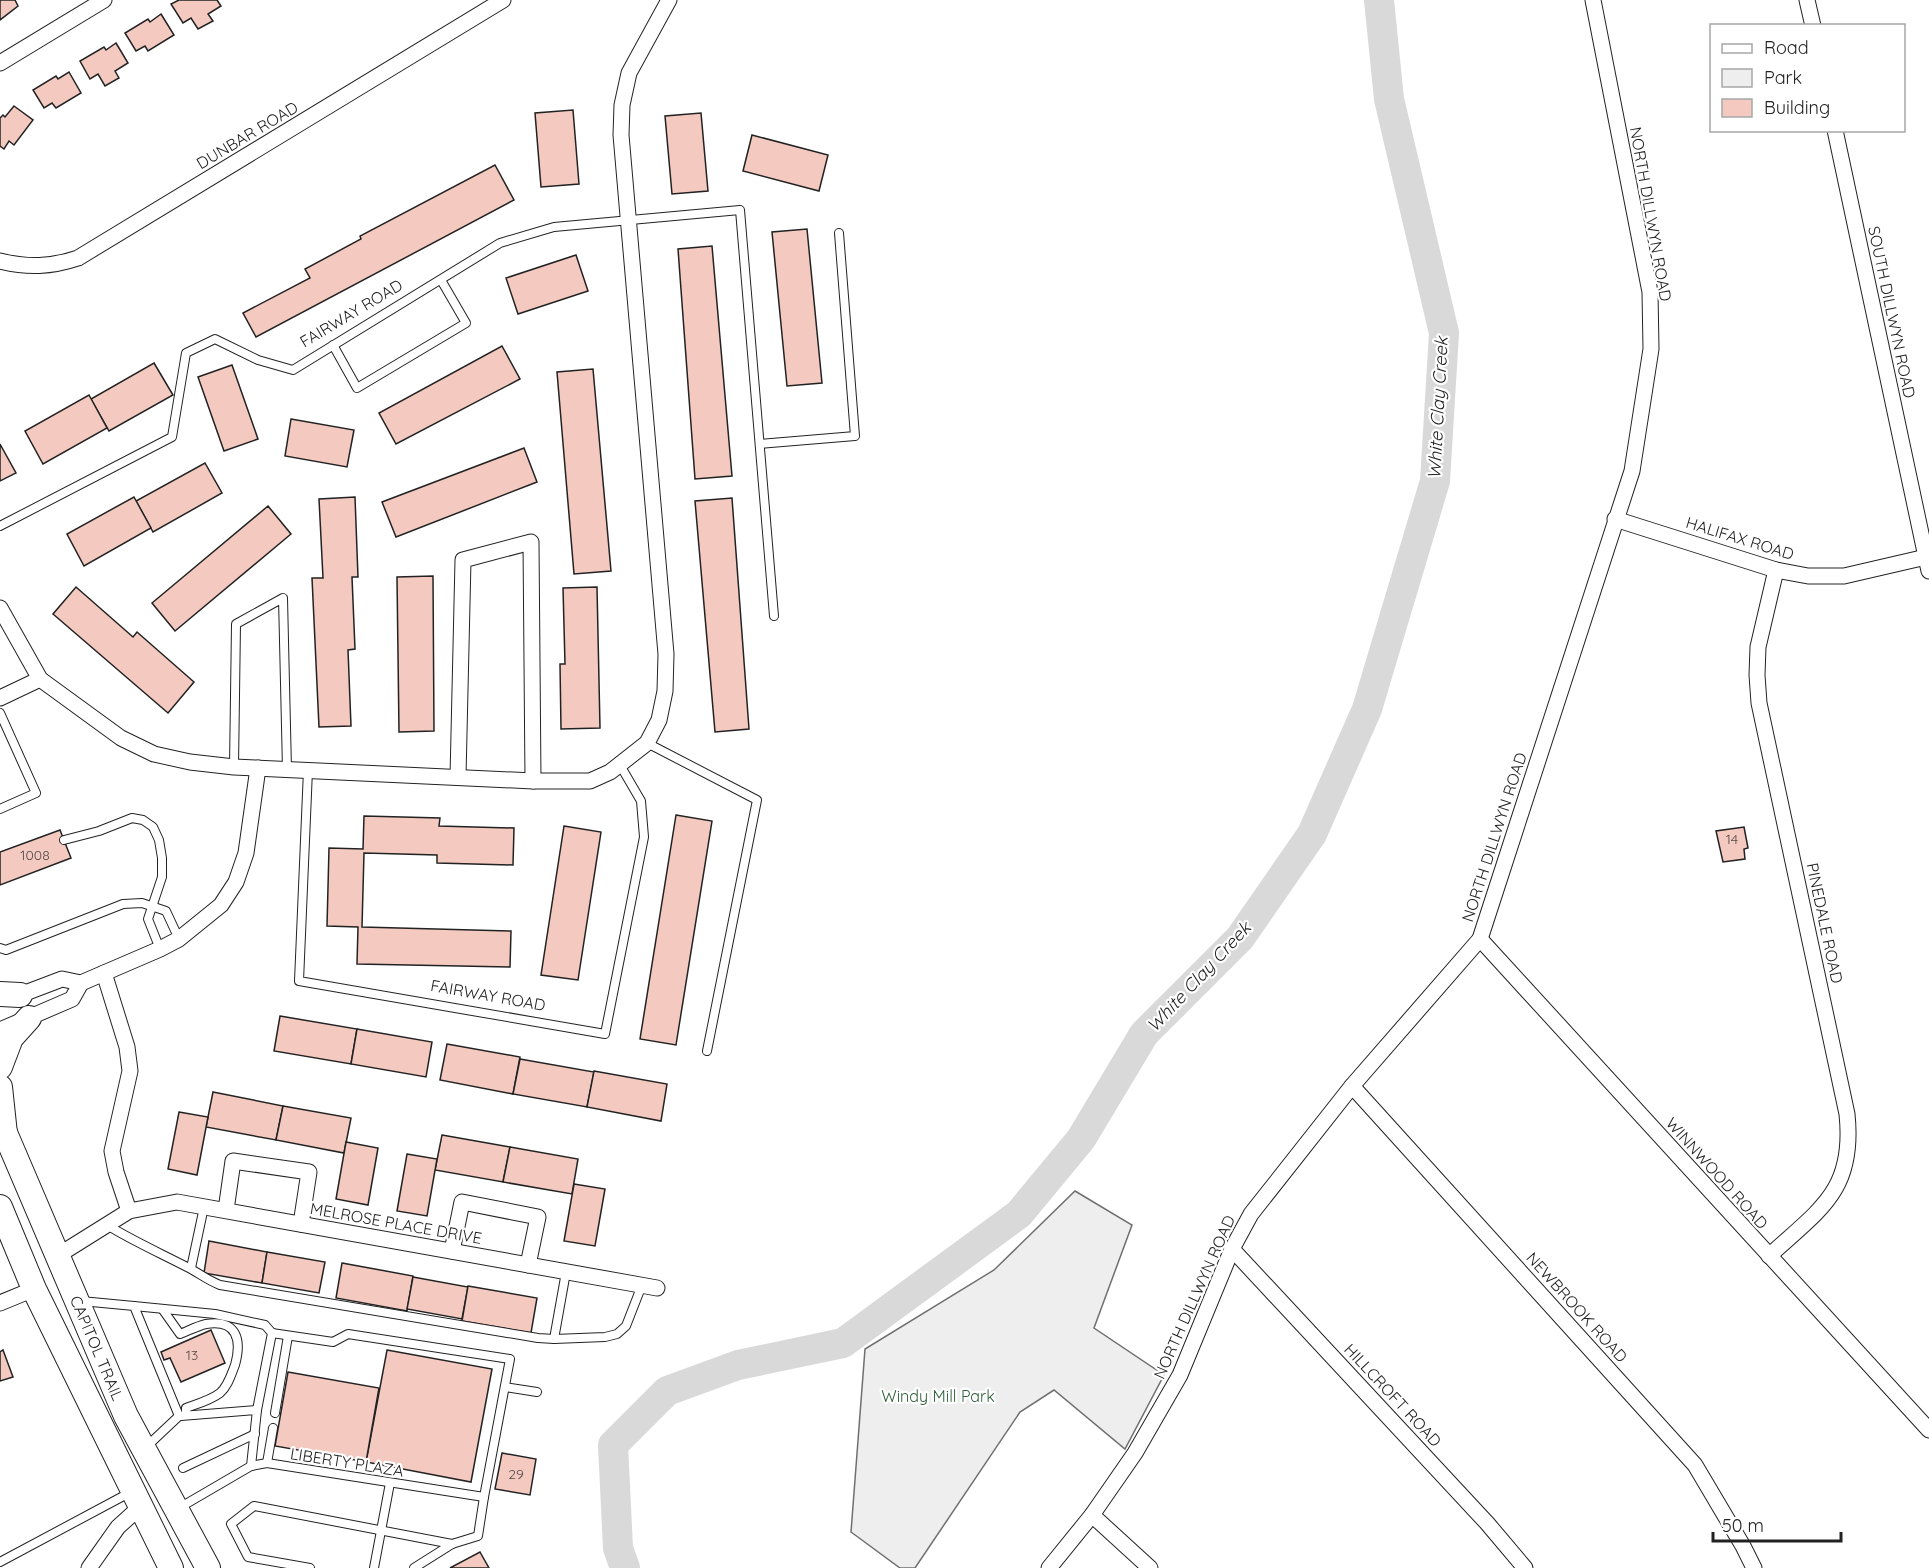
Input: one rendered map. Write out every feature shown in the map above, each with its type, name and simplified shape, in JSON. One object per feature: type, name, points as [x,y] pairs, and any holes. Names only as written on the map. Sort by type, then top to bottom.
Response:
[{"type":"main road","points":[[0,1068],[11,1038],[29,1018]]},
{"type":"main road","name":"CAPITOL TRAIL","points":[[0,1087],[3,1127],[76,1301],[126,1416],[208,1568]]},
{"type":"main road","name":"CAPITOL TRAIL","points":[[0,1207],[34,1289],[171,1568]]},
{"type":"street","points":[[0,63],[104,0]]},
{"type":"street","name":"DUNBAR ROAD","points":[[0,261],[21,266],[41,267],[61,264],[78,258],[503,0]]},
{"type":"street","points":[[0,608],[40,679],[121,738],[154,754],[190,762],[234,767],[533,781],[590,781],[620,765],[647,742],[661,711],[666,654],[621,135],[622,105],[629,73],[669,0]]},
{"type":"street","name":"NORTH DILLWYN ROAD","points":[[1049,1568],[1092,1515],[1135,1453],[1180,1375],[1232,1250],[1251,1214],[1352,1086],[1479,939],[1632,471],[1651,349],[1650,292],[1593,0]]},
{"type":"street","points":[[1807,0],[1813,24]]},
{"type":"street","name":"SOUTH DILLWYN ROAD","points":[[1835,132],[1928,564]]},
{"type":"street","name":"HALIFAX ROAD","points":[[1615,519],[1776,570],[1808,576],[1830,578],[1928,564]]},
{"type":"street","points":[[459,777],[463,560],[531,542],[533,781]]},
{"type":"street","name":"PINEDALE ROAD","points":[[1769,1256],[1820,1209],[1835,1190],[1844,1172],[1849,1153],[1850,1135],[1759,703],[1756,675],[1758,647],[1776,570]]},
{"type":"street","points":[[0,698],[40,679]]},
{"type":"street","points":[[7,997],[62,979],[81,982],[160,949],[179,939],[221,905],[236,882],[246,853],[258,768]]},
{"type":"street","name":"WINNWOOD ROAD","points":[[1479,939],[1929,1430]]},
{"type":"street","points":[[104,973],[127,1047],[130,1071],[112,1151],[116,1172],[129,1211]]},
{"type":"street","points":[[0,1030],[72,999],[81,982]]},
{"type":"street","name":"NEWBROOK ROAD","points":[[1352,1086],[1695,1465],[1754,1568]]},
{"type":"street","points":[[226,1210],[234,1161],[309,1173],[301,1224]]},
{"type":"street","name":"MELROSE PLACE DRIVE","points":[[57,1256],[129,1211],[177,1202],[650,1286]]},
{"type":"street","points":[[452,1251],[462,1202],[538,1217],[528,1265]]},
{"type":"street","name":"HILLCROFT ROAD","points":[[1232,1250],[1487,1523],[1525,1568]]},
{"type":"street","points":[[0,1303],[34,1289]]},
{"type":"street","points":[[89,1568],[136,1499]]},
{"type":"street","points":[[1092,1515],[1150,1568]]},
{"type":"lane","name":"FAIRWAY ROAD","points":[[0,526],[172,437],[186,353],[215,339],[258,360],[293,370],[500,243],[554,227],[740,210],[760,444]]},
{"type":"lane","points":[[774,616],[760,444],[855,436],[840,233]]},
{"type":"lane","points":[[333,345],[357,388],[466,323],[441,279]]},
{"type":"lane","points":[[234,767],[236,624],[283,598],[287,769]]},
{"type":"lane","points":[[0,713],[36,793],[0,809]]},
{"type":"lane","points":[[647,742],[757,800],[707,1051]]},
{"type":"lane","name":"FAIRWAY ROAD","points":[[308,770],[299,981],[605,1034],[644,837],[641,801],[620,765]]},
{"type":"lane","points":[[64,840],[99,831],[132,818],[143,820],[153,827],[159,840],[162,877],[148,919],[160,949]]},
{"type":"lane","points":[[0,948],[6,950],[123,904],[142,903],[166,911],[179,939]]},
{"type":"lane","points":[[191,1268],[204,1206]]},
{"type":"lane","points":[[107,1225],[142,1246],[191,1268],[204,1278],[220,1285],[538,1338],[605,1337],[617,1334],[626,1326],[650,1286]]},
{"type":"lane","points":[[554,1339],[566,1272]]},
{"type":"lane","points":[[76,1301],[215,1314],[266,1325],[272,1333],[288,1336],[333,1342],[348,1334],[510,1359],[478,1536],[452,1544],[414,1568]]},
{"type":"lane","points":[[134,1306],[183,1416]]},
{"type":"lane","points":[[144,1449],[183,1416],[186,1408],[218,1395],[225,1389],[238,1352],[238,1338],[235,1330],[216,1324],[206,1324],[180,1334],[164,1310]]},
{"type":"lane","points":[[251,1466],[257,1410],[272,1333]]},
{"type":"lane","points":[[275,1413],[288,1336]]},
{"type":"lane","points":[[505,1387],[537,1392]]},
{"type":"lane","points":[[183,1416],[257,1410]]},
{"type":"lane","points":[[267,1463],[273,1428]]},
{"type":"lane","points":[[183,1468],[255,1434]]},
{"type":"lane","name":"LIBERTY PLAZA","points":[[177,1509],[251,1466],[267,1463],[484,1497]]},
{"type":"lane","points":[[374,1568],[390,1483]]},
{"type":"lane","points":[[0,1563],[136,1499]]},
{"type":"lane","points":[[310,1568],[248,1557],[231,1524],[254,1506],[452,1544]]},
{"type":"green space","name":"Windy Mill Park","points":[[1075,1191],[1132,1225],[1094,1328],[1164,1375],[1125,1449],[1054,1390],[1020,1412],[915,1568],[900,1568],[851,1532],[865,1349],[994,1270]]},
{"type":"building","points":[[0,0],[15,0],[18,6],[0,20]]},
{"type":"building","points":[[179,0],[217,0],[221,6],[208,14],[213,21],[198,29],[191,18],[183,23],[171,4]]},
{"type":"building","points":[[161,14],[174,35],[148,51],[145,46],[136,51],[125,33],[148,19],[150,22]]},
{"type":"building","points":[[116,43],[128,63],[115,71],[119,78],[105,86],[98,74],[90,79],[80,61]]},
{"type":"building","points":[[69,72],[81,93],[56,108],[52,103],[44,108],[33,90],[56,76],[58,79]]},
{"type":"building","points":[[14,106],[33,120],[14,145],[9,141],[4,149],[0,146],[0,118],[3,115],[5,117]]},
{"type":"building","points":[[573,110],[579,184],[541,187],[535,113]]},
{"type":"building","points":[[701,113],[708,191],[672,194],[665,116]]},
{"type":"building","points":[[752,135],[828,155],[819,191],[743,171]]},
{"type":"building","points":[[495,165],[514,200],[256,337],[243,313],[310,278],[305,269],[361,239],[360,236]]},
{"type":"building","points":[[807,229],[822,383],[787,386],[772,232]]},
{"type":"building","points":[[712,246],[732,476],[695,479],[678,249]]},
{"type":"building","points":[[576,255],[588,291],[518,314],[506,278]]},
{"type":"building","points":[[502,346],[520,379],[396,444],[379,413]]},
{"type":"building","points":[[154,363],[173,395],[109,431],[91,399]]},
{"type":"building","points":[[232,365],[258,439],[224,451],[198,377]]},
{"type":"building","points":[[593,369],[611,571],[574,574],[557,372]]},
{"type":"building","points":[[89,395],[107,428],[43,464],[25,431]]},
{"type":"building","points":[[291,419],[354,430],[347,467],[285,456]]},
{"type":"building","points":[[0,444],[16,473],[0,481]]},
{"type":"building","points":[[524,448],[537,482],[396,537],[382,502]]},
{"type":"building","points":[[205,463],[222,493],[153,532],[136,501]]},
{"type":"building","points":[[134,497],[151,528],[84,566],[67,534]]},
{"type":"building","points":[[355,497],[358,577],[352,577],[355,649],[348,650],[351,726],[319,727],[312,578],[323,578],[319,499]]},
{"type":"building","points":[[732,498],[749,729],[715,732],[695,501]]},
{"type":"building","points":[[268,506],[291,534],[175,631],[152,603]]},
{"type":"building","points":[[433,576],[434,731],[399,732],[397,577]]},
{"type":"building","points":[[76,587],[133,637],[137,632],[194,682],[168,713],[53,614]]},
{"type":"building","points":[[597,587],[600,728],[561,729],[560,664],[565,664],[563,588]]},
{"type":"building","points":[[676,815],[712,821],[676,1045],[640,1039]]},
{"type":"building","points":[[364,816],[440,818],[439,826],[514,828],[513,865],[437,863],[437,855],[364,853],[362,927],[511,931],[510,967],[357,964],[358,927],[327,926],[329,848],[363,849]]},
{"type":"building","points":[[564,826],[601,832],[578,980],[541,975]]},
{"type":"building","points":[[1744,827],[1748,848],[1744,849],[1745,859],[1723,862],[1716,831]]},
{"type":"building","points":[[60,830],[71,858],[0,885],[0,852]]},
{"type":"building","points":[[280,1016],[357,1029],[351,1064],[274,1051]]},
{"type":"building","points":[[357,1029],[432,1042],[426,1077],[351,1064]]},
{"type":"building","points":[[447,1044],[520,1057],[513,1094],[440,1080]]},
{"type":"building","points":[[520,1059],[594,1072],[587,1107],[513,1094]]},
{"type":"building","points":[[594,1071],[667,1084],[661,1121],[587,1107]]},
{"type":"building","points":[[213,1092],[283,1106],[276,1140],[206,1127]]},
{"type":"building","points":[[283,1106],[351,1118],[344,1153],[276,1140]]},
{"type":"building","points":[[179,1112],[208,1117],[197,1175],[168,1169]]},
{"type":"building","points":[[442,1135],[510,1147],[503,1182],[435,1170]]},
{"type":"building","points":[[346,1142],[378,1148],[368,1205],[336,1199]]},
{"type":"building","points":[[510,1147],[578,1159],[572,1194],[503,1182]]},
{"type":"building","points":[[407,1154],[437,1159],[427,1216],[397,1211]]},
{"type":"building","points":[[574,1184],[605,1189],[595,1246],[564,1241]]},
{"type":"building","points":[[209,1241],[267,1252],[262,1283],[204,1273]]},
{"type":"building","points":[[267,1252],[325,1262],[319,1293],[262,1283]]},
{"type":"building","points":[[342,1263],[413,1276],[407,1311],[336,1298]]},
{"type":"building","points":[[413,1277],[468,1287],[462,1319],[407,1309]]},
{"type":"building","points":[[468,1286],[537,1298],[531,1333],[462,1321]]},
{"type":"building","points":[[211,1330],[225,1363],[181,1382],[170,1358],[164,1360],[161,1352]]},
{"type":"building","points":[[3,1350],[13,1377],[0,1381],[0,1352]]},
{"type":"building","points":[[387,1350],[492,1369],[471,1482],[366,1462]]},
{"type":"building","points":[[288,1372],[379,1388],[366,1462],[275,1446]]},
{"type":"building","points":[[502,1453],[536,1459],[530,1495],[495,1489]]},
{"type":"building","points":[[480,1552],[489,1568],[450,1568]]},
{"type":"waterway","name":"White Clay Creek","points":[[625,1568],[618,1548],[613,1445],[667,1391],[738,1365],[843,1343],[1019,1214],[1081,1139],[1144,1034],[1240,938],[1312,834],[1367,709],[1435,481],[1444,333],[1389,99],[1379,0]]}]
